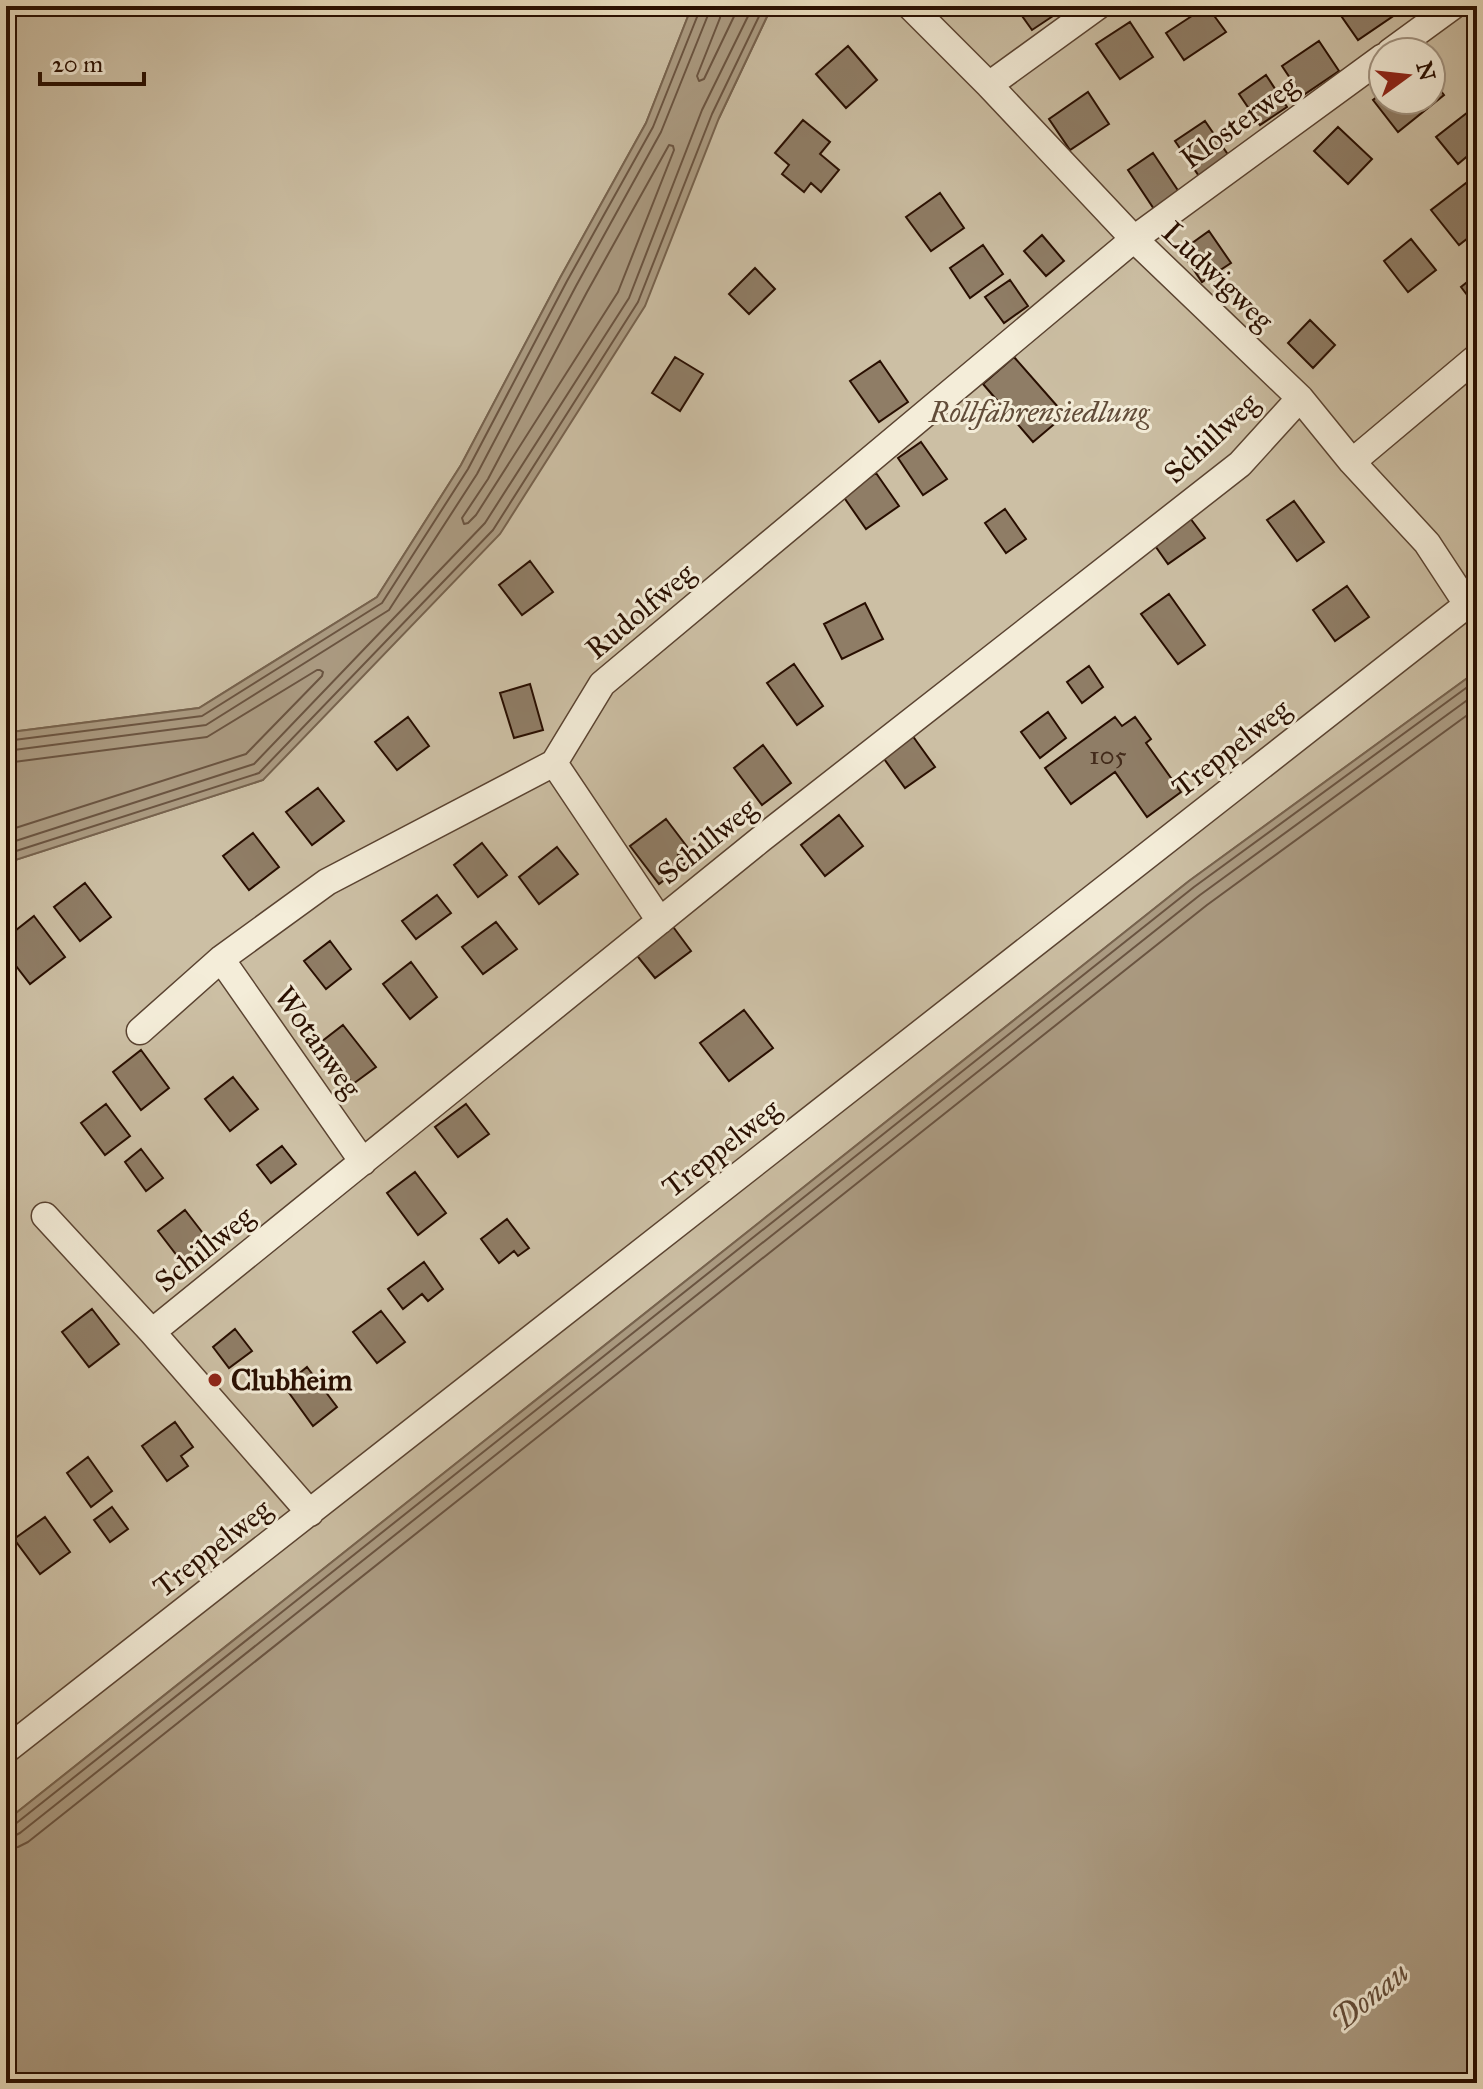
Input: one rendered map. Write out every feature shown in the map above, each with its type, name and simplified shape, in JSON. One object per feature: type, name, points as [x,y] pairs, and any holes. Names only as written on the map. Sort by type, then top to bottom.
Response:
[{"type":"street","name":"Ludwigweg","points":[[910,6],[1134,239],[1300,398],[1352,462],[1427,543],[1472,601]]},
{"type":"street","points":[[989,85],[1098,6]]},
{"type":"street","points":[[1412,36],[1453,6]]},
{"type":"street","name":"Klosterweg","points":[[1134,239],[1367,69]]},
{"type":"street","name":"Rudolfweg","points":[[554,763],[602,684],[1134,239]]},
{"type":"street","points":[[1352,462],[1477,357]]},
{"type":"street","name":"Schillweg","points":[[152,1332],[761,839],[1240,464],[1300,398]]},
{"type":"street","name":"Treppelweg","points":[[6,1750],[1472,601]]},
{"type":"street","points":[[140,1031],[221,959],[327,882],[554,763],[660,921]]},
{"type":"street","name":"Wotanweg","points":[[221,959],[363,1162]]},
{"type":"street","points":[[45,1216],[152,1332],[310,1513]]},
{"type":"green space","points":[[6,6],[692,6],[646,123],[461,465],[377,597],[199,708],[6,734]]},
{"type":"green space","name":"Rollfährensiedlung","points":[[772,6],[1477,6],[1477,671],[1189,881],[6,1821],[6,876],[15,860],[263,780],[719,118]]},
{"type":"water","points":[[692,6],[772,6],[719,118],[645,306],[500,534],[263,780],[15,860],[6,876],[6,734],[199,708],[377,597],[461,465],[646,123]]},
{"type":"water","name":"Donau","points":[[1477,671],[1477,2083],[6,2083],[6,1821],[1189,881]]},
{"type":"building","points":[[1015,6],[1068,6],[1032,30]]},
{"type":"building","points":[[1207,6],[1226,32],[1184,60],[1166,33]]},
{"type":"building","points":[[1343,6],[1405,8],[1358,40],[1337,10]]},
{"type":"building","points":[[1130,22],[1153,57],[1120,79],[1096,44]]},
{"type":"building","points":[[1319,41],[1339,71],[1302,96],[1282,66]]},
{"type":"building","points":[[848,46],[877,80],[846,108],[816,74]]},
{"type":"building","points":[[1266,75],[1287,107],[1260,125],[1239,94]]},
{"type":"building","points":[[1088,92],[1109,124],[1070,150],[1049,119]]},
{"type":"building","points":[[1477,105],[1477,148],[1458,164],[1436,137]]},
{"type":"building","points":[[1386,116],[1418,116],[1398,132]]},
{"type":"building","points":[[803,120],[830,142],[820,154],[839,170],[821,192],[811,183],[804,192],[782,174],[789,165],[775,153]]},
{"type":"building","points":[[1205,121],[1231,159],[1201,179],[1175,141]]},
{"type":"building","points":[[1338,127],[1372,159],[1348,184],[1314,151]]},
{"type":"building","points":[[1153,153],[1183,198],[1158,215],[1128,170]]},
{"type":"building","points":[[1470,180],[1477,189],[1477,231],[1459,245],[1431,210]]},
{"type":"building","points":[[940,193],[964,228],[931,251],[906,217]]},
{"type":"building","points":[[1209,231],[1231,263],[1202,282],[1181,251]]},
{"type":"building","points":[[1042,235],[1064,261],[1046,276],[1024,251]]},
{"type":"building","points":[[1411,239],[1436,270],[1408,292],[1384,261]]},
{"type":"building","points":[[983,245],[1003,274],[970,298],[950,268]]},
{"type":"building","points":[[755,268],[775,289],[749,314],[729,294]]},
{"type":"building","points":[[1477,274],[1477,308],[1461,287]]},
{"type":"building","points":[[1010,280],[1028,306],[1004,323],[985,297]]},
{"type":"building","points":[[1310,320],[1335,345],[1313,368],[1288,343]]},
{"type":"building","points":[[675,357],[703,374],[680,411],[652,393]]},
{"type":"building","points":[[1014,357],[1065,415],[1033,442],[983,384]]},
{"type":"building","points":[[880,361],[908,402],[879,422],[850,381]]},
{"type":"building","points":[[921,442],[947,479],[923,495],[898,458]]},
{"type":"building","points":[[876,473],[899,506],[866,529],[843,496]]},
{"type":"building","points":[[1294,501],[1324,542],[1297,561],[1267,520]]},
{"type":"building","points":[[1005,509],[1026,539],[1006,553],[985,523]]},
{"type":"building","points":[[1187,514],[1205,538],[1168,564],[1151,540]]},
{"type":"building","points":[[530,561],[553,592],[522,615],[499,585]]},
{"type":"building","points":[[1347,586],[1369,617],[1335,641],[1313,610]]},
{"type":"building","points":[[1169,594],[1205,645],[1178,664],[1141,614]]},
{"type":"building","points":[[865,603],[883,639],[842,659],[824,624]]},
{"type":"building","points":[[794,664],[823,706],[797,725],[767,683]]},
{"type":"building","points":[[1089,666],[1103,687],[1082,703],[1067,682]]},
{"type":"building","points":[[530,684],[543,730],[514,738],[500,693]]},
{"type":"building","points":[[1048,712],[1066,738],[1040,758],[1021,732]]},
{"type":"building","points":[[408,717],[429,746],[397,770],[375,742]]},
{"type":"building","points":[[1115,717],[1122,726],[1135,717],[1151,739],[1146,743],[1181,792],[1147,817],[1115,772],[1071,804],[1045,768]]},
{"type":"building","points":[[912,735],[935,767],[905,788],[882,756]]},
{"type":"building","points":[[763,745],[791,783],[762,805],[734,768]]},
{"type":"building","points":[[318,788],[344,821],[312,845],[286,812]]},
{"type":"building","points":[[839,815],[863,846],[825,876],[801,845]]},
{"type":"building","points":[[666,819],[688,848],[678,855],[685,864],[659,884],[630,846]]},
{"type":"building","points":[[253,833],[279,867],[249,890],[223,856]]},
{"type":"building","points":[[482,843],[507,875],[478,897],[454,865]]},
{"type":"building","points":[[557,847],[578,874],[539,904],[519,877]]},
{"type":"building","points":[[85,883],[111,917],[80,941],[54,907]]},
{"type":"building","points":[[437,895],[451,913],[416,939],[402,921]]},
{"type":"building","points":[[34,916],[65,957],[30,984],[6,953],[6,938]]},
{"type":"building","points":[[496,922],[517,949],[483,974],[462,947]]},
{"type":"building","points":[[671,924],[691,951],[655,978],[634,952]]},
{"type":"building","points":[[330,941],[351,969],[326,989],[304,961]]},
{"type":"building","points":[[411,962],[437,997],[410,1019],[383,984]]},
{"type":"building","points":[[744,1010],[773,1048],[729,1081],[700,1043]]},
{"type":"building","points":[[343,1025],[376,1067],[353,1084],[346,1076],[338,1082],[315,1052],[323,1046],[321,1042]]},
{"type":"building","points":[[141,1050],[169,1088],[141,1110],[113,1072]]},
{"type":"building","points":[[233,1077],[258,1109],[230,1131],[205,1099]]},
{"type":"building","points":[[106,1104],[130,1136],[105,1155],[81,1123]]},
{"type":"building","points":[[466,1104],[489,1134],[458,1157],[435,1127]]},
{"type":"building","points":[[282,1146],[296,1164],[271,1183],[257,1165]]},
{"type":"building","points":[[141,1149],[163,1178],[146,1191],[125,1162]]},
{"type":"building","points":[[415,1172],[446,1213],[418,1235],[387,1193]]},
{"type":"building","points":[[185,1210],[212,1245],[185,1266],[158,1231]]},
{"type":"building","points":[[507,1219],[529,1248],[518,1256],[514,1251],[499,1263],[481,1239]]},
{"type":"building","points":[[424,1262],[443,1289],[428,1301],[422,1294],[403,1309],[388,1289]]},
{"type":"building","points":[[92,1309],[119,1344],[89,1367],[62,1332]]},
{"type":"building","points":[[381,1311],[405,1342],[377,1363],[353,1332]]},
{"type":"building","points":[[235,1329],[252,1351],[229,1368],[213,1347]]},
{"type":"building","points":[[307,1367],[337,1407],[313,1426],[284,1386]]},
{"type":"building","points":[[175,1422],[193,1447],[181,1456],[188,1466],[167,1481],[142,1446]]},
{"type":"building","points":[[88,1457],[112,1491],[91,1507],[67,1473]]},
{"type":"building","points":[[112,1507],[128,1529],[110,1542],[94,1520]]},
{"type":"building","points":[[45,1517],[70,1552],[40,1574],[14,1539]]},
{"type":"place","name":"Clubheim","points":[[215,1380]]}]
